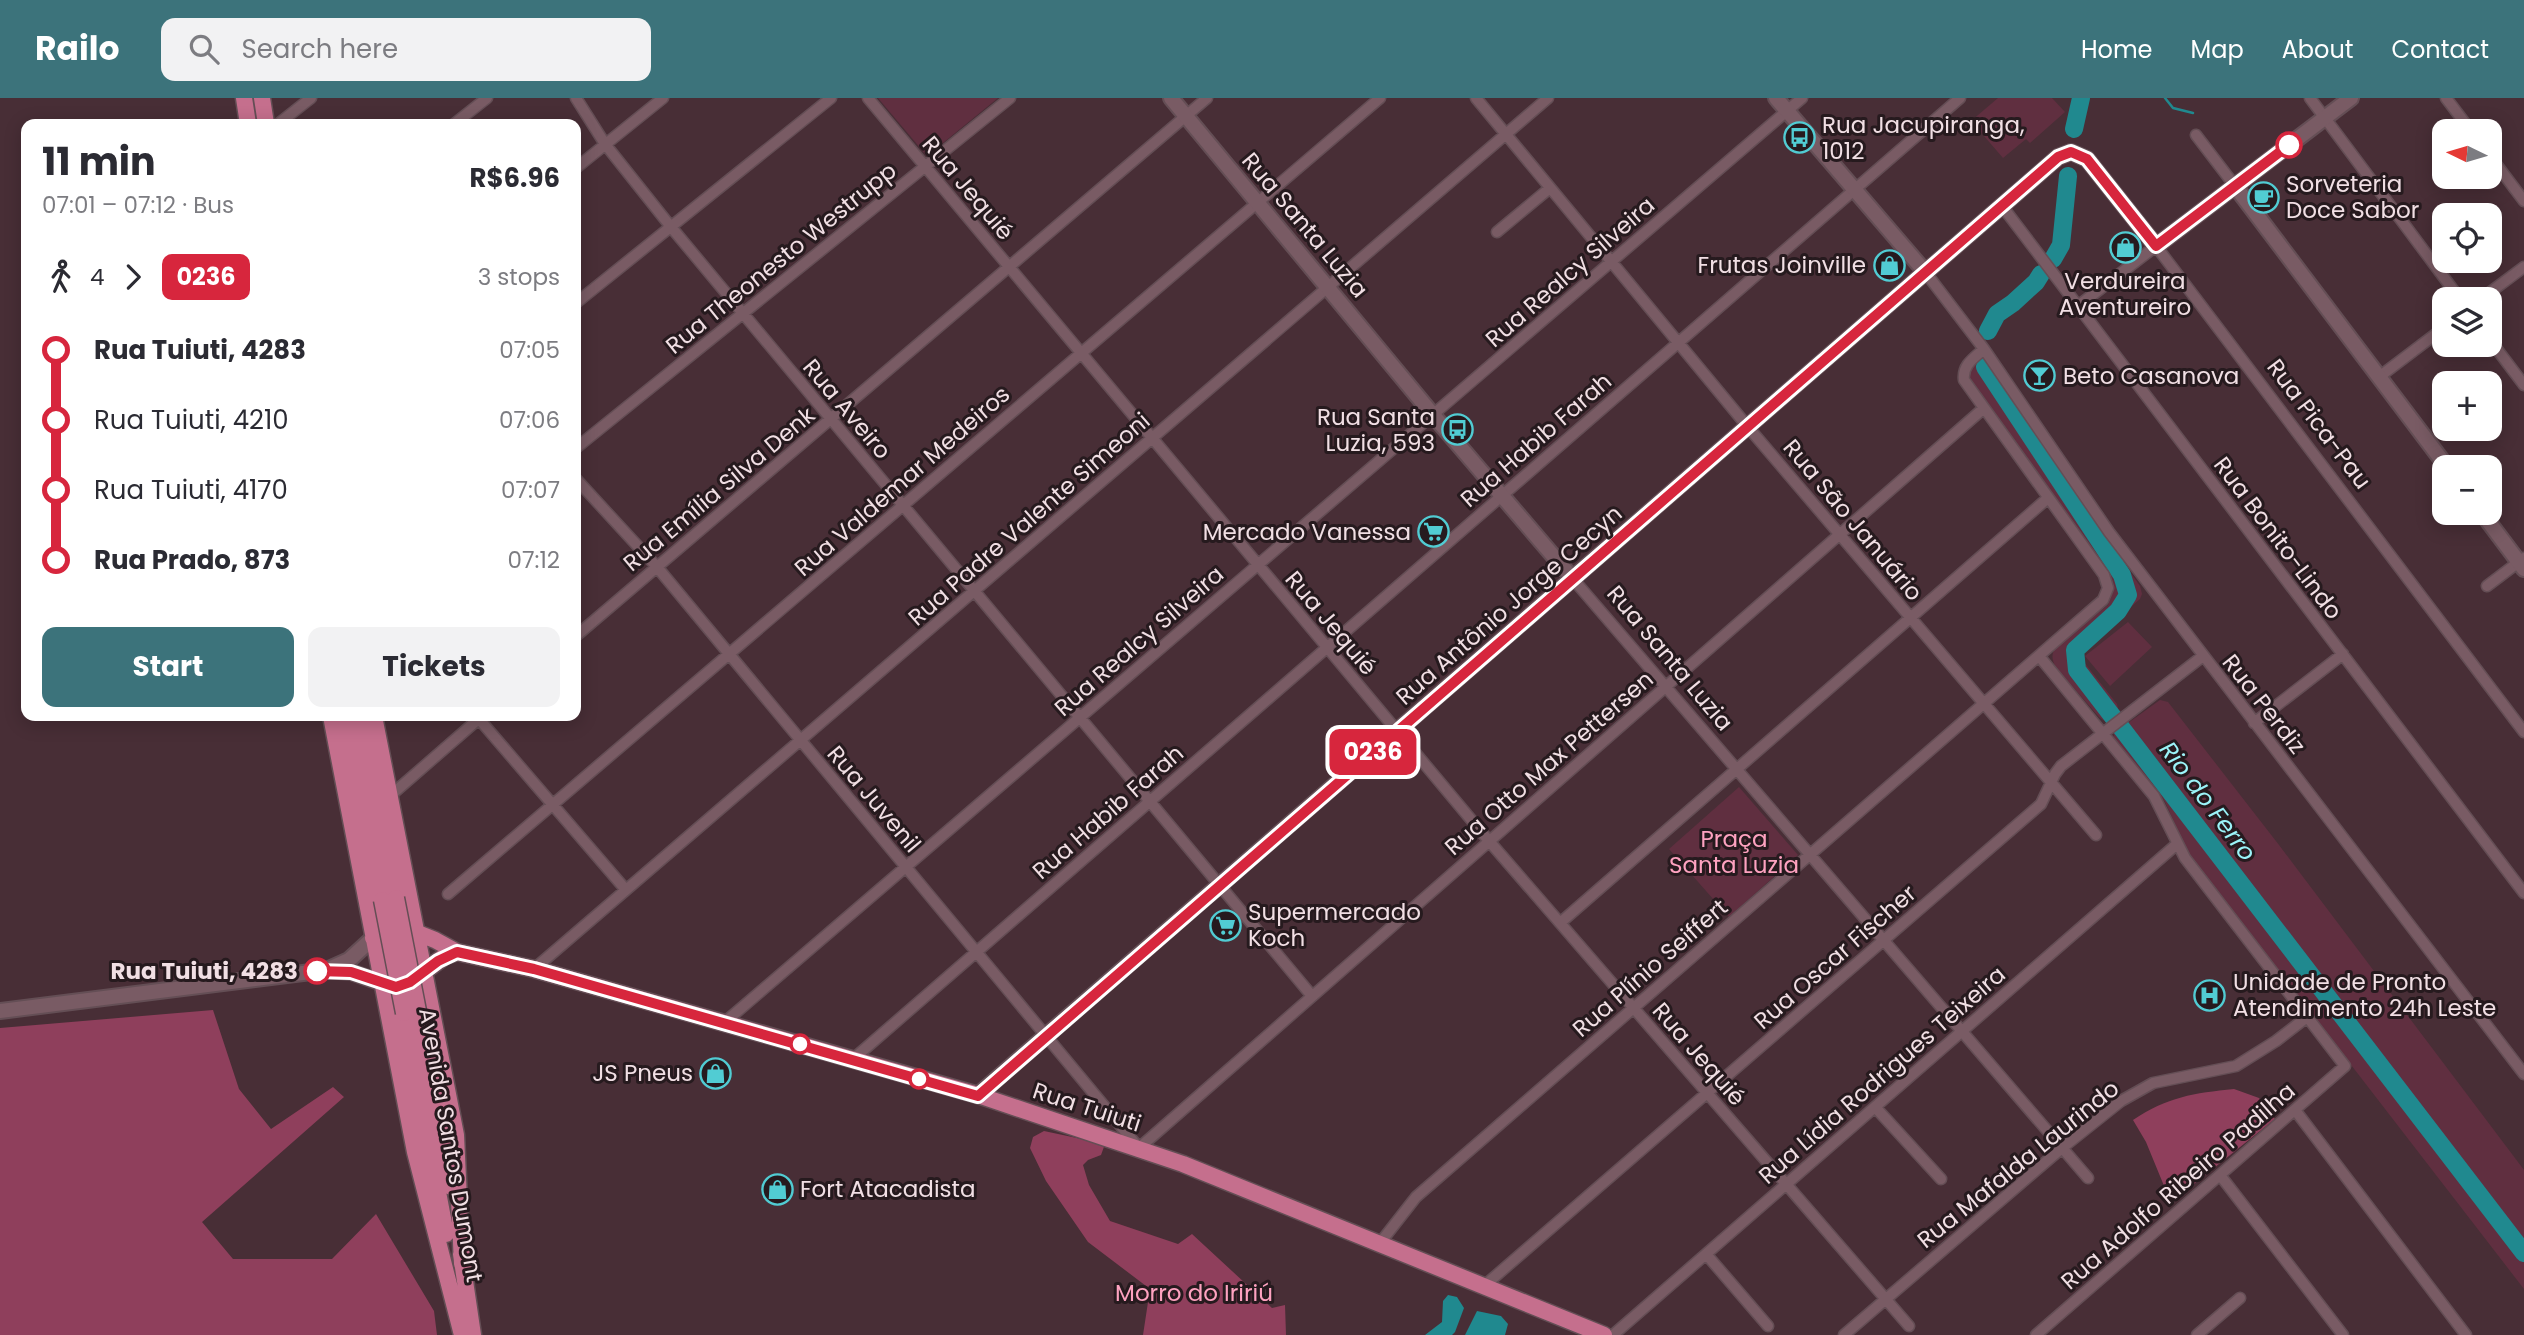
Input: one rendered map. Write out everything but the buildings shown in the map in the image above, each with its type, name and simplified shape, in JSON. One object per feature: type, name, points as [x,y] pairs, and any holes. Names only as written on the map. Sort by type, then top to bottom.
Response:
[{"type":"main road","points":[[244,98],[247,119]]},
{"type":"main road","points":[[262,98],[265,119]]},
{"type":"main road","points":[[332,721],[415,1152],[462,1335]]},
{"type":"main road","name":"Avenida Santos Dumont","points":[[348,721],[389,899],[411,1012],[462,1335]]},
{"type":"main road","name":"Avenida Santos Dumont","points":[[361,721],[389,899]]},
{"type":"main road","points":[[375,721],[456,1135],[462,1264]]},
{"type":"main road","points":[[412,913],[435,940]]},
{"type":"main road","name":"Rua Tuiuti","points":[[373,938],[390,927],[398,927],[435,940],[457,952],[534,969],[978,1096],[1139,1148],[1230,1182],[1604,1335]]},
{"type":"main road","name":"Rua Tuiuti","points":[[382,983],[396,987],[403,985],[445,956],[457,952]]},
{"type":"main road","name":"Avenida Santos Dumont","points":[[411,1012],[445,1148],[473,1335]]},
{"type":"street","points":[[284,119],[311,98]]},
{"type":"street","points":[[460,119],[486,98]]},
{"type":"street","name":"Rua Aveiro","points":[[576,98],[605,144],[671,227],[1312,996]]},
{"type":"street","points":[[581,164],[663,98]]},
{"type":"street","points":[[581,299],[831,98]]},
{"type":"street","name":"Rua Jequié","points":[[868,98],[1489,841],[1909,1326]]},
{"type":"street","name":"Rua Theonesto Westrupp","points":[[581,444],[1010,98]]},
{"type":"street","name":"Rua Santa Luzia","points":[[1171,98],[1433,415],[2088,1178]]},
{"type":"street","name":"Rua Emília Silva Denk","points":[[581,632],[1206,98]]},
{"type":"street","name":"Rua Valdemar Medeiros","points":[[448,894],[1380,98]]},
{"type":"street","name":"Rua São Januário","points":[[1476,98],[1748,427],[2096,835]]},
{"type":"street","name":"Rua Padre Valente Simeoni","points":[[534,969],[1548,98]]},
{"type":"street","points":[[1776,98],[1926,272]]},
{"type":"street","name":"Rua Realcy Silveira","points":[[725,1022],[1802,98]]},
{"type":"street","name":"Rua Habib Farah","points":[[852,1060],[1960,98]]},
{"type":"street","points":[[2310,98],[2451,287]]},
{"type":"street","points":[[2078,306],[2351,98]]},
{"type":"street","points":[[2446,98],[2463,119]]},
{"type":"street","points":[[2196,135],[2438,455]]},
{"type":"street","name":"Rua Antônio Jorge Cecyn","points":[[978,1096],[2058,157],[2071,152]]},
{"type":"street","name":"Rua Pica-Pau","points":[[2071,152],[2087,159],[2156,246],[2524,732]]},
{"type":"street","points":[[2502,172],[2524,201]]},
{"type":"street","points":[[1497,232],[1550,188]]},
{"type":"street","name":"Rua Bonito-Lindo","points":[[2002,206],[2524,893]]},
{"type":"street","points":[[2497,287],[2524,267]]},
{"type":"street","name":"Rua Perdiz","points":[[1926,272],[1984,349],[2109,532],[2524,1074]]},
{"type":"street","points":[[2379,377],[2432,337]]},
{"type":"street","points":[[1560,923],[2048,498],[1967,385],[1964,376],[1967,365],[1984,349]]},
{"type":"street","points":[[2502,356],[2524,385]]},
{"type":"street","name":"Rua Otto Max Pettersen","points":[[1139,1148],[1983,408]]},
{"type":"street","name":"Rua Juvenil","points":[[581,484],[657,567],[1139,1148]]},
{"type":"street","name":"Rua Plínio Seiffert","points":[[1380,1243],[1416,1197],[2103,600],[2108,588],[2104,575],[2048,498]]},
{"type":"street","points":[[2487,586],[2522,563],[2492,525]]},
{"type":"street","points":[[2255,723],[2343,654]]},
{"type":"street","points":[[2039,656],[2108,731],[2154,796],[2185,858],[2307,1017]]},
{"type":"street","name":"Rua Oscar Fischer","points":[[1484,1286],[2041,804],[2061,766],[2203,656]]},
{"type":"street","points":[[390,796],[476,721]]},
{"type":"street","points":[[484,721],[626,890]]},
{"type":"street","name":"Rua Lídia Rodrigues Teixeira","points":[[1613,1335],[2177,844]]},
{"type":"street","name":"Rua Tuiuti","points":[[327,970],[349,960],[373,938]]},
{"type":"street","name":"Rua Tuiuti","points":[[0,1012],[327,970],[351,972],[382,983]]},
{"type":"street","name":"Rua Adolfo Ribeiro Padilha","points":[[2036,1335],[2345,1066],[2307,1017]]},
{"type":"street","name":"Rua Mafalda Laurindo","points":[[1844,1335],[2062,1148],[2136,1092],[2153,1083],[2172,1078],[2221,1071],[2236,1066],[2276,1041],[2307,1017]]},
{"type":"street","points":[[1875,1107],[1941,1179]]},
{"type":"street","points":[[2295,1110],[2466,1335]]},
{"type":"street","points":[[2220,1175],[2343,1335]]},
{"type":"street","points":[[1706,1254],[1768,1326]]},
{"type":"street","points":[[2197,1335],[2240,1298]]},
{"type":"green space","points":[[878,98],[998,98],[927,156]]},
{"type":"green space","points":[[1998,98],[2052,98],[2065,112],[2030,143],[2026,139],[2003,158],[1971,121]]},
{"type":"green space","points":[[1978,360],[1983,361],[2140,586],[2140,599],[2079,652],[2080,657],[2117,704],[2119,713],[2106,722],[2056,668],[2052,656],[2058,644],[2108,605],[2114,588],[2111,579],[1968,378],[1968,369]]},
{"type":"green space","points":[[2128,622],[2152,647],[2110,686],[2085,656]]},
{"type":"green space","points":[[2160,700],[2168,702],[2279,845],[2524,1170],[2524,1289],[2189,855],[2165,802],[2113,740],[2114,733]]},
{"type":"green space","name":"Praça Santa Luzia","points":[[1739,787],[1798,855],[1729,917],[1669,849]]},
{"type":"green space","points":[[213,1010],[239,1089],[271,1129],[333,1087],[344,1097],[202,1222],[233,1259],[332,1259],[376,1214],[434,1311],[437,1335],[0,1335],[0,1028]]},
{"type":"green space","points":[[2234,1089],[2259,1098],[2275,1119],[2179,1196],[2169,1198],[2146,1142],[2133,1120],[2181,1097]]},
{"type":"green space","name":"Morro do Iririú","points":[[1044,1131],[1105,1144],[1101,1155],[1083,1165],[1089,1185],[1110,1221],[1178,1244],[1192,1234],[1272,1308],[1285,1305],[1286,1335],[1143,1335],[1150,1289],[1088,1242],[1046,1181],[1030,1148],[1033,1137]]},
{"type":"water","points":[[1448,1295],[1457,1297],[1464,1308],[1455,1332],[1452,1335],[1425,1335],[1442,1322],[1443,1301]]},
{"type":"water","points":[[1477,1311],[1501,1316],[1508,1324],[1505,1335],[1465,1335]]},
{"type":"waterway","name":"Rio do Ferro","points":[[2074,129],[2081,98]]},
{"type":"waterway","points":[[2165,98],[2173,108],[2193,113]]},
{"type":"waterway","name":"Rio do Ferro","points":[[2053,259],[2061,245],[2068,176]]},
{"type":"waterway","name":"Rio do Ferro","points":[[1988,331],[1997,314],[2013,303],[2041,274]]},
{"type":"waterway","name":"Rio do Ferro","points":[[1985,367],[2122,575],[2128,595],[2118,611],[2075,650],[2077,670],[2524,1253]]},
{"type":"bus line","name":"0236","points":[[317,971],[351,972],[396,987],[410,982],[445,956],[457,952],[489,958],[725,1022],[978,1096],[2058,157],[2071,152],[2087,159],[2156,246],[2289,145]]},
{"type":"place","name":"Rua Jacupiranga, 1012","points":[[1799,138]]},
{"type":"place","name":"Sorveteria Doce Sabor","points":[[2263,197]]},
{"type":"place","name":"Verdureira Aventureiro","points":[[2125,247]]},
{"type":"place","name":"Frutas Joinville","points":[[1889,265]]},
{"type":"place","name":"Beto Casanova","points":[[2040,376]]},
{"type":"place","name":"Rua Santa Luzia, 593","points":[[1458,430]]},
{"type":"place","name":"Mercado Vanessa","points":[[1434,532]]},
{"type":"place","name":"Supermercado Koch","points":[[1225,925]]},
{"type":"place","name":"Rua Tuiuti, 4283","points":[[317,971]]},
{"type":"place","name":"Unidade de Pronto Atendimento 24h Leste","points":[[2210,995]]},
{"type":"place","name":"JS Pneus","points":[[716,1073]]},
{"type":"place","name":"Fort Atacadista","points":[[777,1189]]}]
